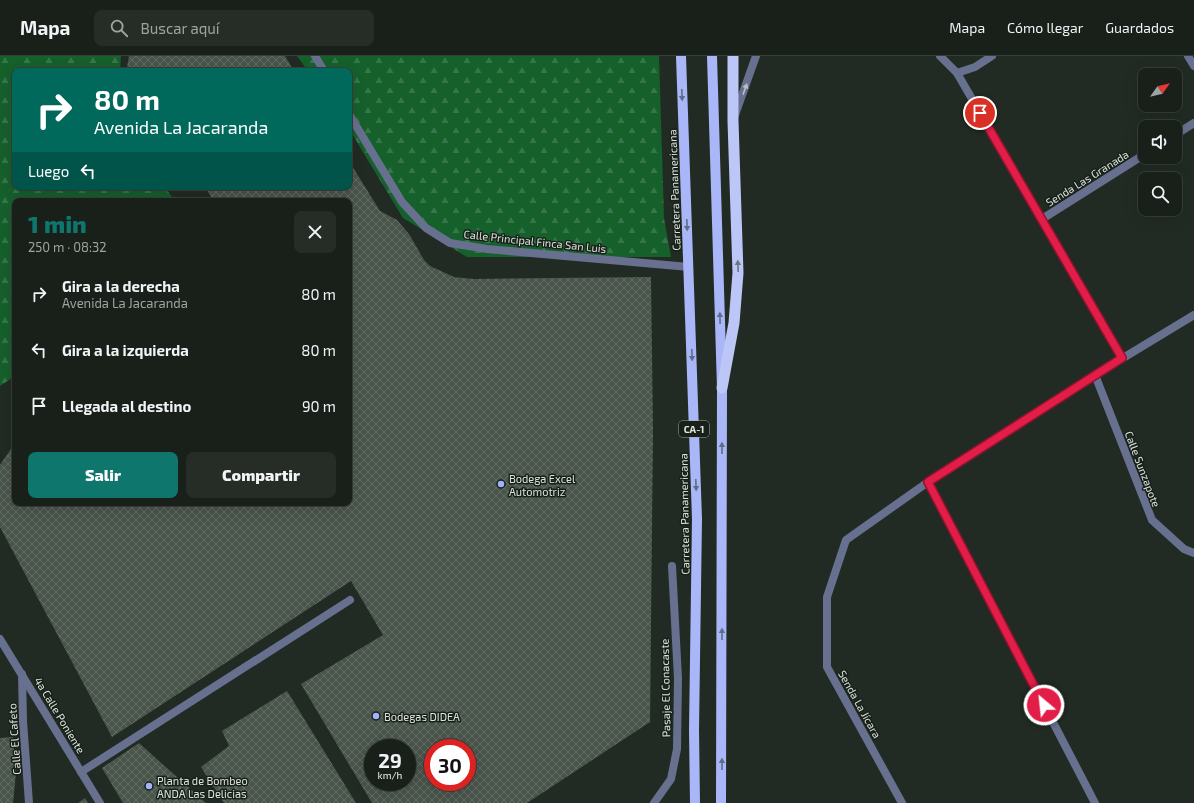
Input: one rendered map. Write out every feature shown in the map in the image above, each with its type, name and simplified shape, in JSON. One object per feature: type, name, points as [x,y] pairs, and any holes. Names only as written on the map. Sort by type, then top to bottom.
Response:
[{"type":"highway","points":[[722,388],[734,323],[738,273],[733,121],[733,56]]},
{"type":"main road","name":"Carretera Panamericana","points":[[681,56],[697,520],[694,730],[695,803]]},
{"type":"main road","name":"CA-1","points":[[712,56],[722,388],[722,803]]},
{"type":"street","points":[[315,56],[322,68]]},
{"type":"street","points":[[733,121],[756,56]]},
{"type":"street","points":[[940,56],[957,73],[1122,358]]},
{"type":"street","points":[[957,73],[975,66],[992,56]]},
{"type":"street","points":[[1188,56],[1194,66]]},
{"type":"street","name":"Calle Principal Finca San Luis","points":[[352,119],[402,202],[426,228],[450,243],[487,249],[689,267]]},
{"type":"street","points":[[1182,131],[1194,123]]},
{"type":"street","name":"Senda Las Granada","points":[[1042,220],[1138,158]]},
{"type":"street","points":[[1095,803],[928,482],[1122,358],[1194,315]]},
{"type":"street","name":"Calle Sunzapote","points":[[1095,375],[1152,520],[1184,549],[1194,553]]},
{"type":"street","name":"Senda La Jícara","points":[[902,803],[828,667],[827,597],[846,540],[928,482]]},
{"type":"street","name":"Pasaje El Conacaste","points":[[654,803],[671,779],[677,749],[678,678],[672,566]]},
{"type":"street","points":[[81,772],[350,600]]},
{"type":"street","name":"4a Calle Poniente","points":[[0,639],[100,803]]},
{"type":"street","name":"Calle El Cafeto","points":[[22,674],[23,721],[29,803]]},
{"type":"green space","points":[[0,56],[121,56],[120,68],[12,68],[12,190],[167,190],[173,198],[12,198],[12,378],[0,386]]},
{"type":"green space","points":[[297,56],[659,56],[664,218],[671,257],[467,257],[403,218],[352,134],[352,68],[306,68]]},
{"type":"building","points":[[129,56],[285,56],[292,68],[128,68]]},
{"type":"building","name":"Bodega Excel Automotriz","points":[[352,166],[380,211],[397,220],[409,234],[424,260],[430,266],[454,277],[473,279],[651,277],[653,431],[650,722],[527,803],[372,803],[365,791],[416,791],[416,739],[364,739],[364,790],[301,684],[383,635],[351,581],[112,737],[0,527],[0,465],[12,447],[12,506],[352,506],[352,198],[212,198],[207,190],[352,190]]},
{"type":"building","points":[[287,691],[356,803],[224,803],[201,767],[229,746],[222,731]]},
{"type":"building","points":[[13,737],[16,772],[13,803],[0,803],[0,738]]},
{"type":"building","name":"Planta de Bombeo ANDA Las Delicias","points":[[139,743],[206,803],[123,803],[102,768]]},
{"type":"building","points":[[85,798],[88,803],[78,803]]},
{"type":"place","name":"Bodega Excel Automotriz","points":[[501,484]]},
{"type":"place","name":"Bodegas DIDEA","points":[[376,716]]},
{"type":"place","name":"Planta de Bombeo ANDA Las Delicias","points":[[149,786]]},
{"type":"route","points":[[980,113],[1122,358],[928,482],[1044,705]]}]
